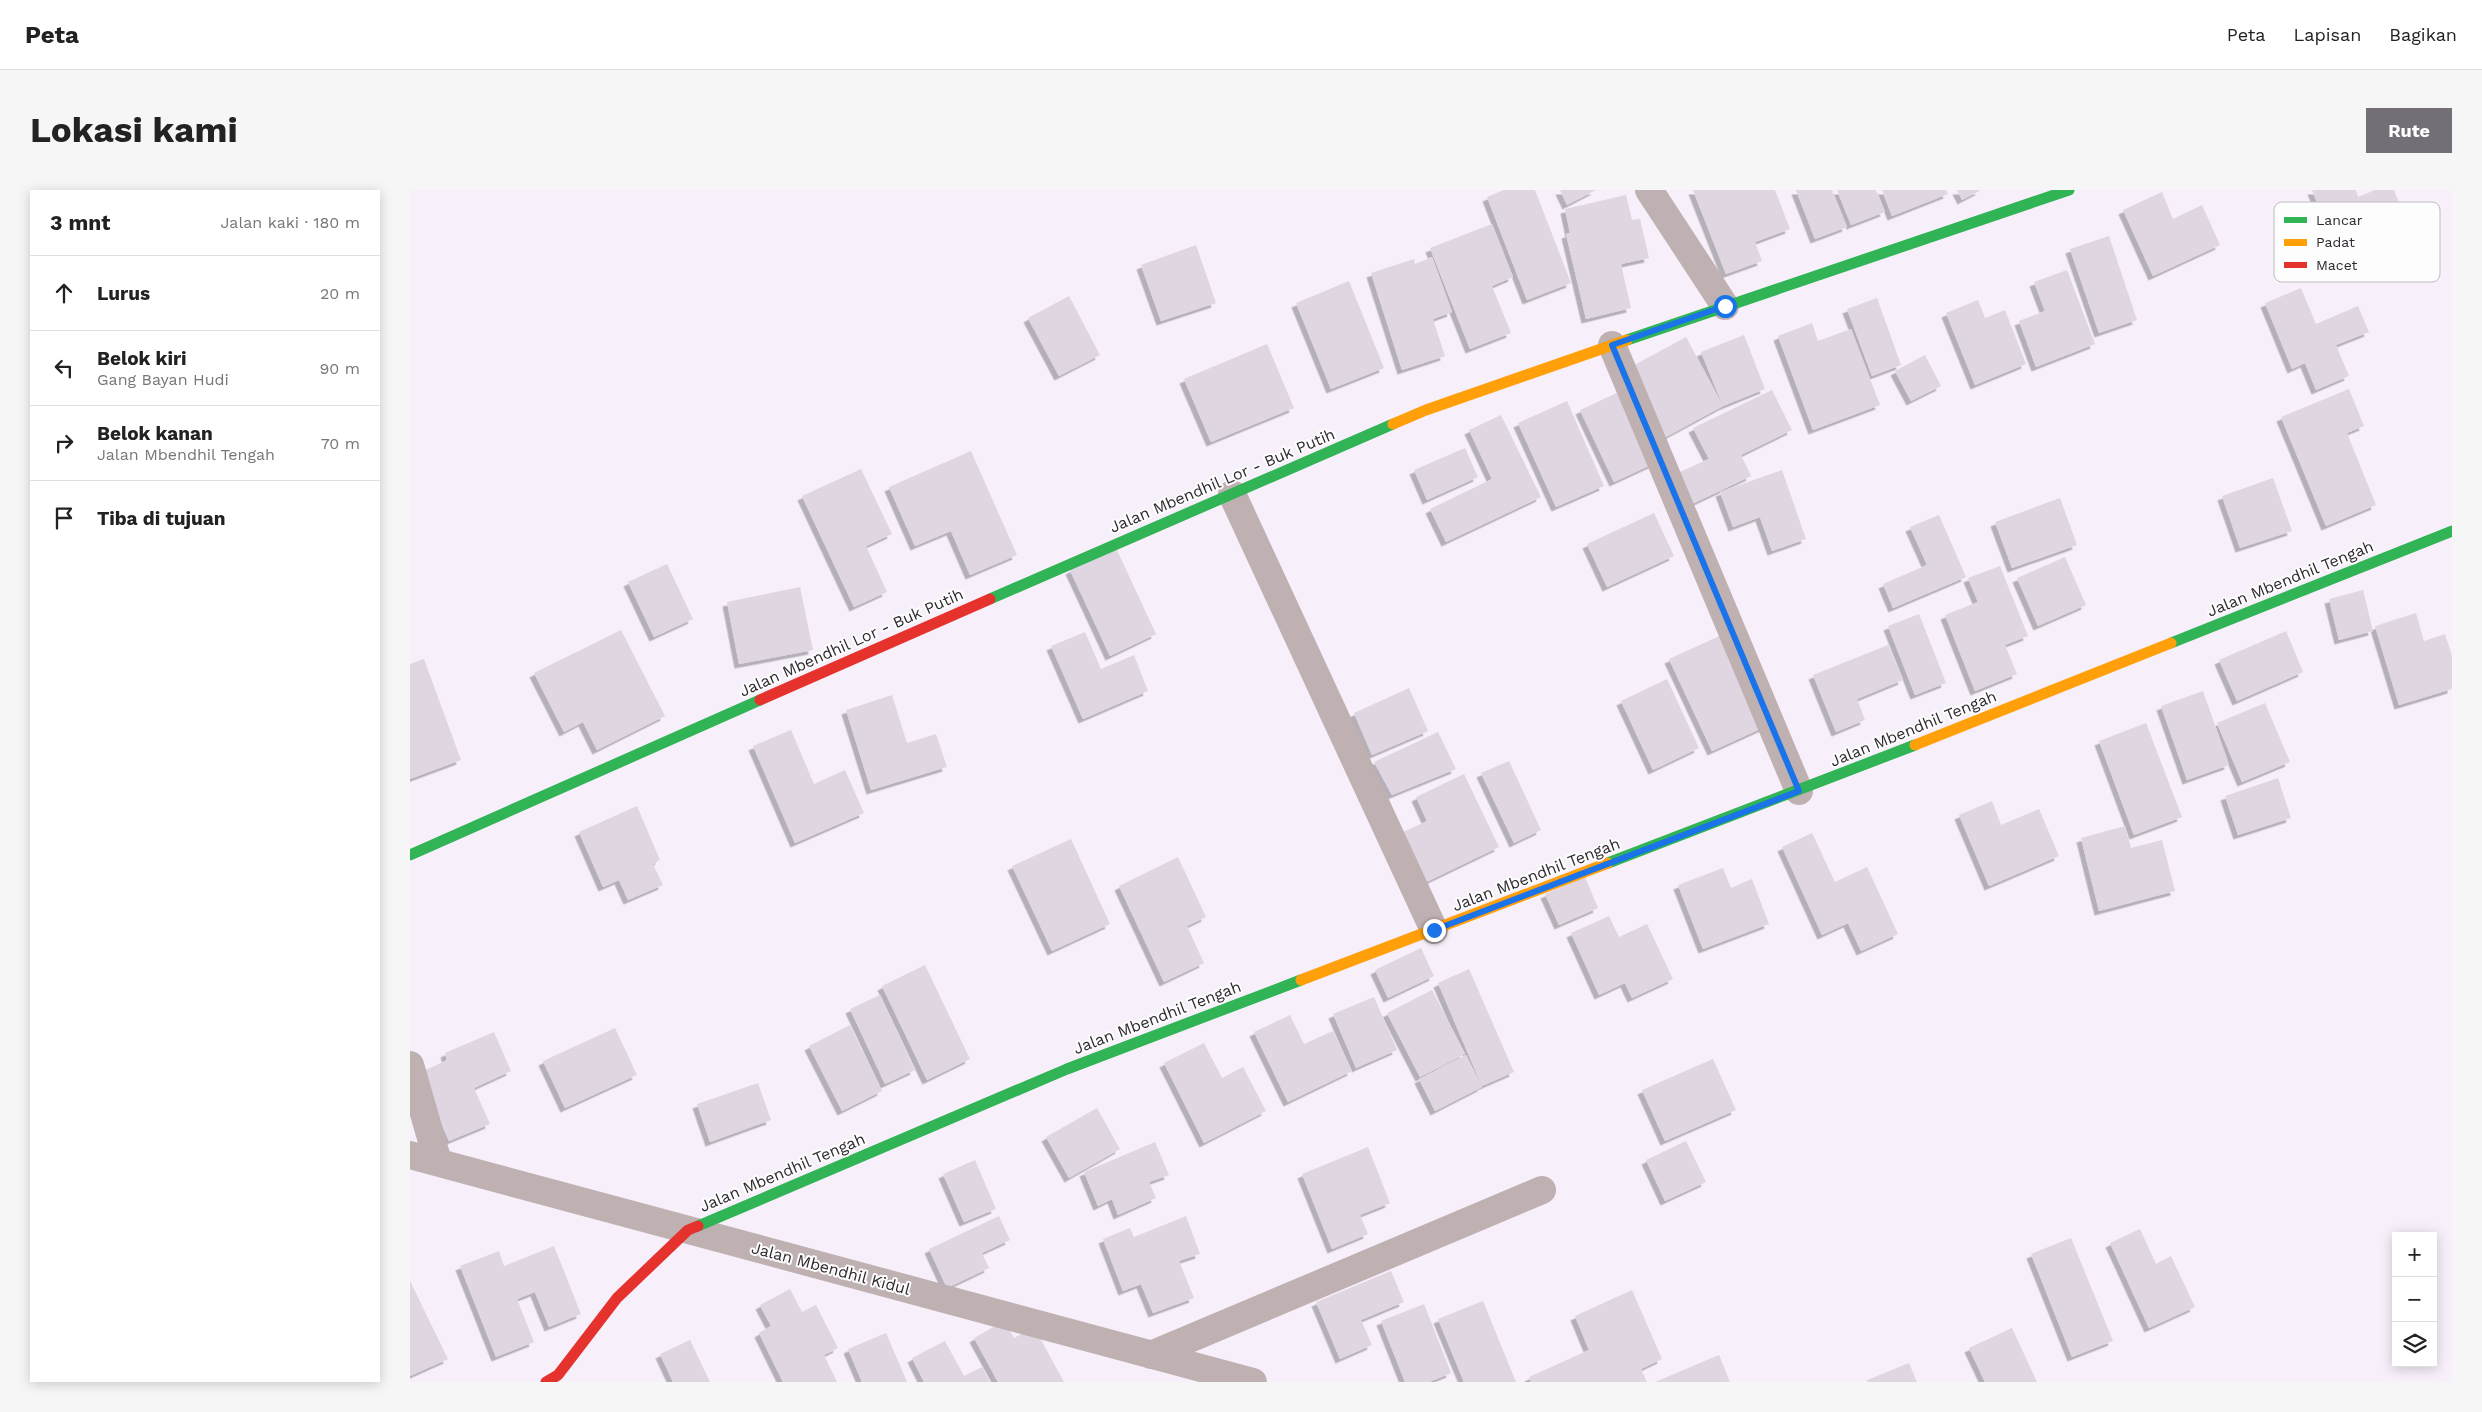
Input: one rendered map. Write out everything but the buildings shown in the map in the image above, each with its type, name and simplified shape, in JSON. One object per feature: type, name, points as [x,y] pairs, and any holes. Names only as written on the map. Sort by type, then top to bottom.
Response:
[{"type":"street","points":[[1649,190],[1725,306]]},
{"type":"street","name":"Jalan Mbendhil Lor - Buk Putih","points":[[410,855],[1426,410],[1725,306],[2069,190]]},
{"type":"street","points":[[1612,345],[1799,791]]},
{"type":"street","points":[[1232,494],[1434,930]]},
{"type":"street","name":"Jalan Mbendhil Tengah","points":[[546,1382],[558,1375],[617,1298],[688,1230],[1067,1069],[1799,791],[2452,530]]},
{"type":"street","points":[[410,1065],[438,1162]]},
{"type":"street","name":"Jalan Mbendhil Kidul","points":[[410,1155],[1253,1382]]},
{"type":"street","points":[[1151,1354],[1542,1190]]},
{"type":"traffic: fast","points":[[1627,340],[2069,190]]},
{"type":"traffic: fast","points":[[990,599],[1393,424]]},
{"type":"traffic: fast","points":[[2171,643],[2452,531]]},
{"type":"traffic: fast","points":[[410,855],[760,700]]},
{"type":"traffic: fast","points":[[1608,863],[1915,745]]},
{"type":"traffic: fast","points":[[698,1226],[1067,1069],[1301,980]]},
{"type":"traffic: slow","points":[[1393,424],[1426,410],[1627,340]]},
{"type":"traffic: slow","points":[[1915,745],[2171,643]]},
{"type":"traffic: slow","points":[[1301,980],[1608,863]]},
{"type":"traffic: jam","points":[[760,700],[990,599]]},
{"type":"traffic: jam","points":[[546,1382],[558,1375],[617,1298],[688,1230],[698,1226]]},
{"type":"route","points":[[1434,930],[1799,791],[1612,345],[1725,306]]}]
